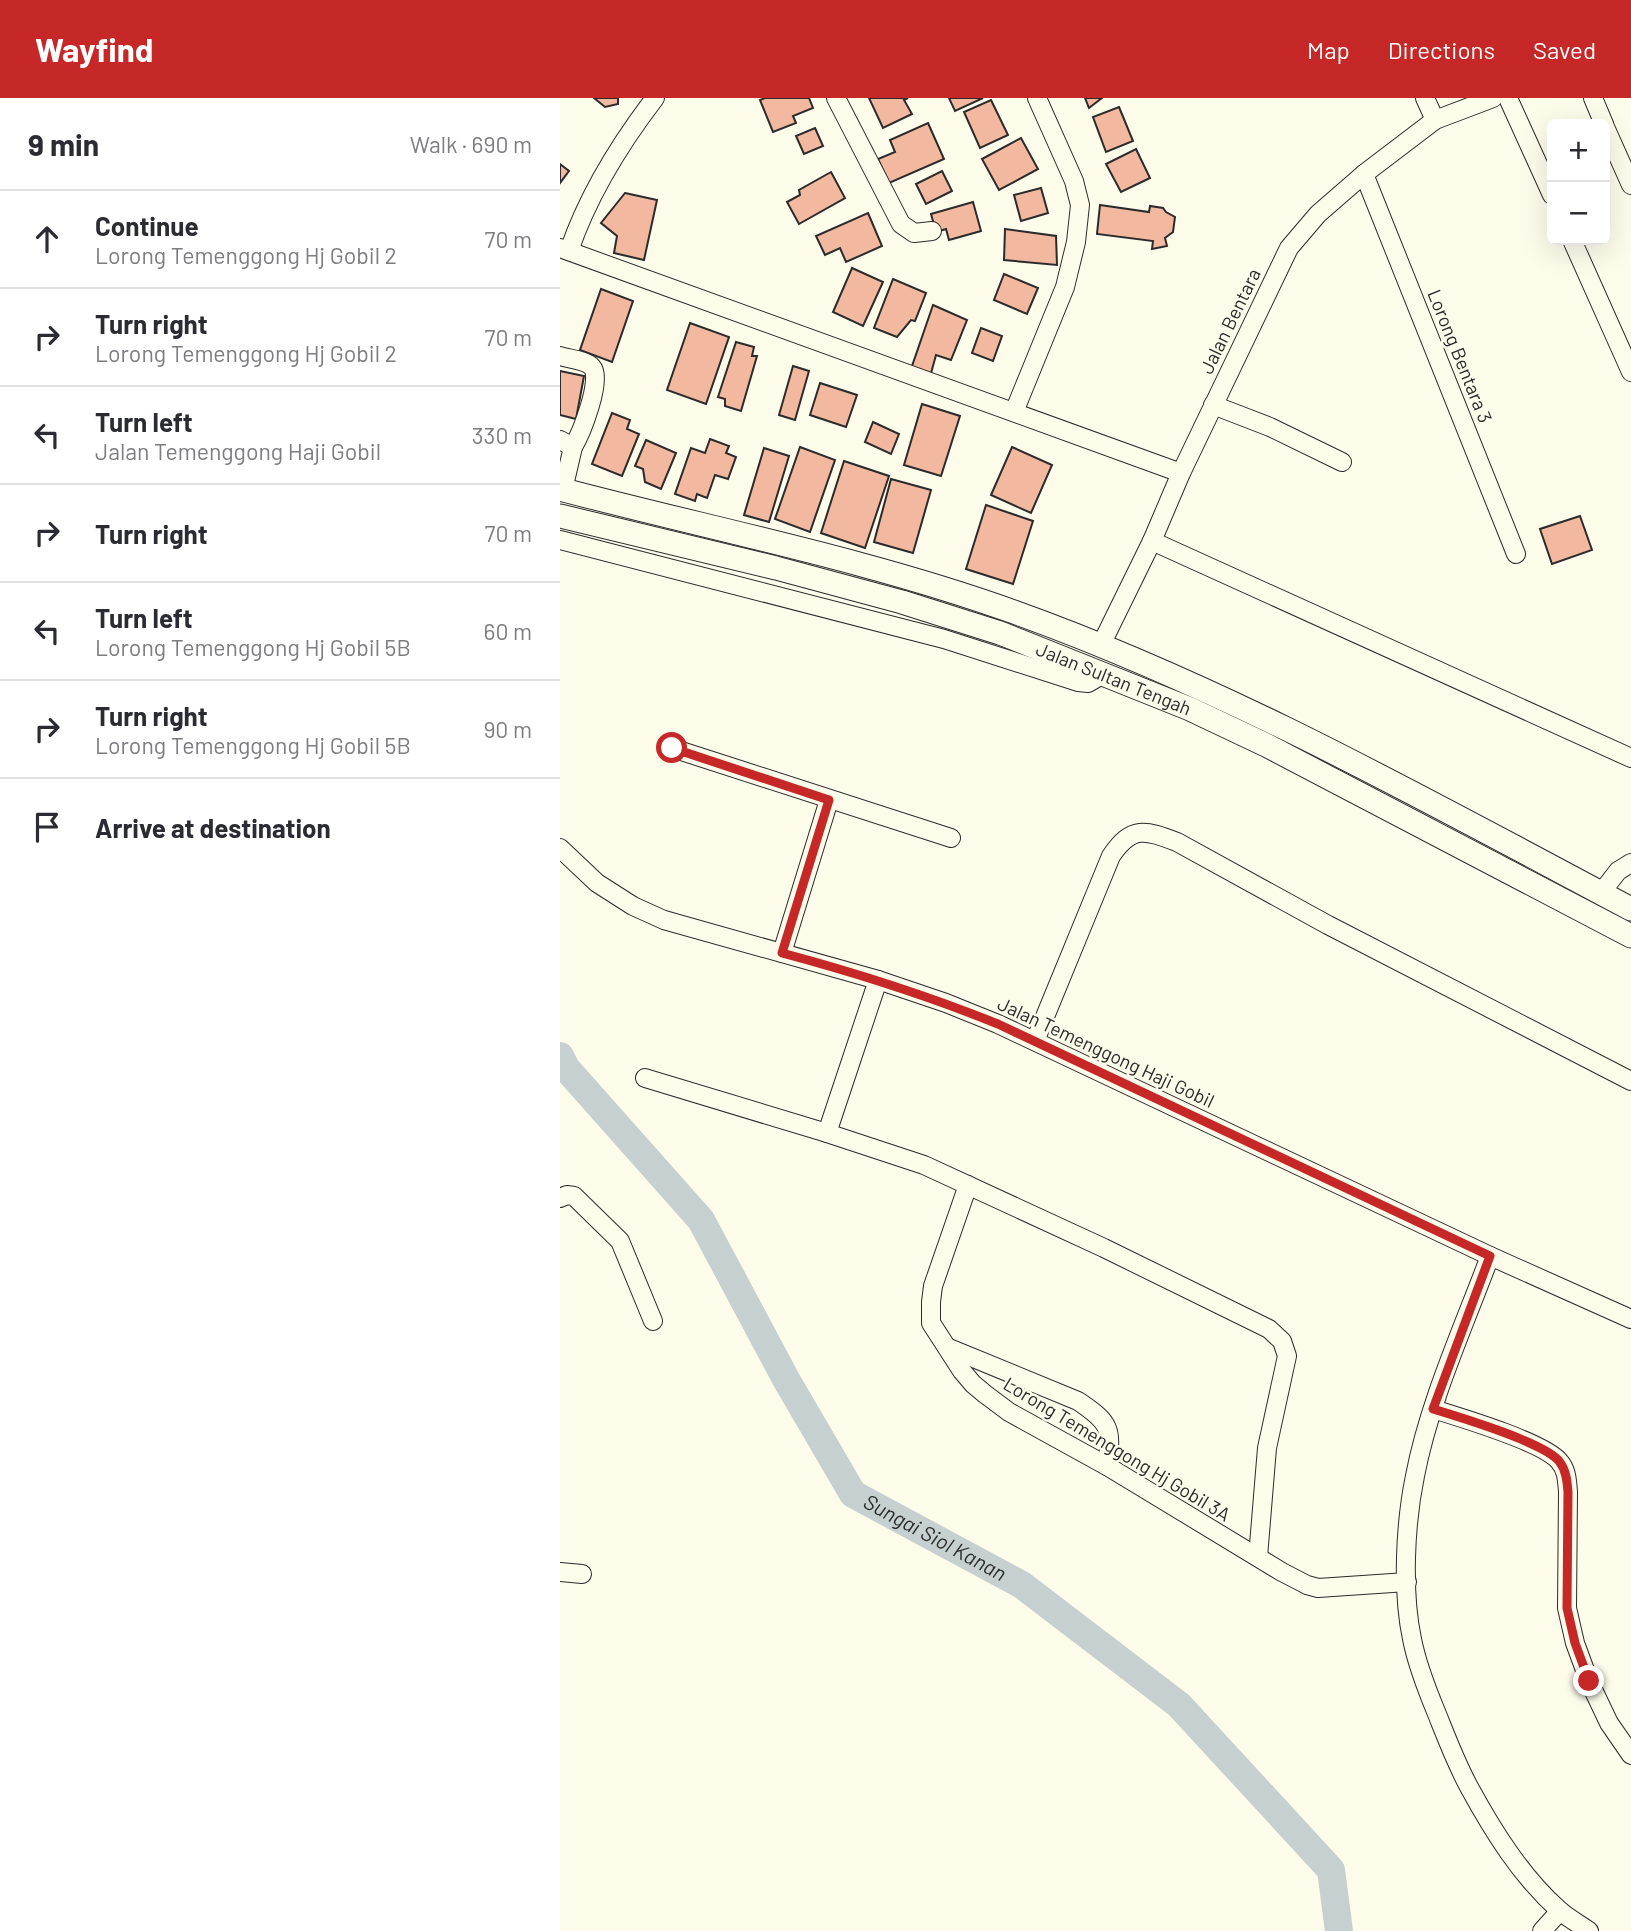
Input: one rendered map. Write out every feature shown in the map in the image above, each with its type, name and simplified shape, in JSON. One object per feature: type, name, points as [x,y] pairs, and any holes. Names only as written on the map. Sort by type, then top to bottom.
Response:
[{"type":"main road","name":"Jalan Sultan Tengah","points":[[561,489],[912,578],[1101,645],[1278,724],[1631,909]]},
{"type":"main road","name":"Jalan Sultan Tengah","points":[[560,516],[776,568],[902,602],[1000,634],[1190,709],[1266,745],[1631,936]]},
{"type":"street","points":[[655,98],[612,160],[564,249],[1181,473]]},
{"type":"street","points":[[836,98],[901,224],[914,233],[932,231]]},
{"type":"street","points":[[1014,412],[1065,287],[1076,242],[1080,205],[1074,181],[1037,98]]},
{"type":"street","points":[[1425,98],[1435,120]]},
{"type":"street","name":"Jalan Bentara","points":[[1101,645],[1289,247],[1318,214],[1364,174],[1435,120],[1493,98]]},
{"type":"street","points":[[1508,98],[1547,184]]},
{"type":"street","points":[[1593,98],[1602,119]]},
{"type":"street","points":[[1610,138],[1631,185]]},
{"type":"street","name":"Lorong Bentara 3","points":[[1364,174],[1516,554]]},
{"type":"street","points":[[1574,245],[1631,372]]},
{"type":"street","points":[[560,356],[587,363],[593,367],[596,374],[588,417],[580,435],[566,444],[561,489]]},
{"type":"street","points":[[1213,405],[1342,462]]},
{"type":"street","points":[[560,540],[944,639],[1078,682],[1088,683],[1102,675]]},
{"type":"street","points":[[1152,541],[1631,758]]},
{"type":"street","points":[[672,748],[951,838]]},
{"type":"street","points":[[782,953],[829,800]]},
{"type":"street","points":[[1035,1041],[1111,856],[1120,843],[1131,835],[1145,832],[1177,842],[1328,925],[1631,1081]]},
{"type":"street","name":"Jalan Temenggong Haji Gobil","points":[[560,848],[597,883],[633,906],[664,920],[878,980],[946,1003],[1035,1041],[1490,1256],[1631,1319]]},
{"type":"street","points":[[1601,893],[1618,871],[1631,863]]},
{"type":"street","points":[[827,1133],[878,980]]},
{"type":"street","points":[[645,1078],[924,1165],[1104,1248],[1269,1329],[1282,1341],[1287,1356],[1267,1448],[1258,1557]]},
{"type":"street","name":"Lorong Temenggong Hj Gobil 3A","points":[[968,1185],[937,1270],[931,1302],[931,1323],[962,1371],[985,1395],[1009,1412],[1107,1466],[1307,1586],[1318,1588],[1407,1582]]},
{"type":"street","points":[[560,1198],[574,1196],[620,1241],[653,1321]]},
{"type":"street","points":[[1490,1256],[1433,1409],[1415,1476],[1408,1530],[1407,1582],[1412,1639],[1428,1691],[1458,1766],[1490,1826],[1516,1862],[1560,1911],[1589,1931]]},
{"type":"street","points":[[949,1348],[1079,1402],[1092,1410],[1109,1430],[1107,1466]]},
{"type":"street","points":[[1433,1409],[1469,1419],[1543,1449],[1558,1460],[1566,1473],[1567,1608],[1575,1643],[1609,1723],[1631,1755]]},
{"type":"street","points":[[560,1572],[582,1574]]},
{"type":"street","points":[[1542,1931],[1560,1911]]},
{"type":"building","points":[[594,98],[618,98],[618,104],[605,107]]},
{"type":"building","points":[[809,98],[813,108],[793,116],[796,123],[773,132],[760,100]]},
{"type":"building","points":[[869,98],[908,98],[904,100],[912,114],[883,128]]},
{"type":"building","points":[[949,98],[983,98],[955,111]]},
{"type":"building","points":[[1085,98],[1102,98],[1089,108]]},
{"type":"building","points":[[991,100],[1008,135],[980,148],[964,112]]},
{"type":"building","points":[[1119,107],[1133,141],[1106,152],[1093,117]]},
{"type":"building","points":[[928,123],[944,159],[889,183],[878,159],[895,152],[890,140]]},
{"type":"building","points":[[815,128],[823,146],[804,154],[796,136]]},
{"type":"building","points":[[1021,138],[1038,169],[999,190],[982,159]]},
{"type":"building","points":[[1136,149],[1150,178],[1121,192],[1106,164]]},
{"type":"building","points":[[560,164],[569,171],[560,183]]},
{"type":"building","points":[[942,171],[952,191],[926,204],[916,184]]},
{"type":"building","points":[[831,172],[845,198],[799,224],[787,202],[800,195],[799,190]]},
{"type":"building","points":[[1041,188],[1048,213],[1021,221],[1014,195]]},
{"type":"building","points":[[625,193],[657,200],[644,260],[614,253],[617,236],[601,223]]},
{"type":"building","points":[[973,202],[981,231],[949,240],[946,229],[936,232],[931,214]]},
{"type":"building","points":[[1100,205],[1149,212],[1150,206],[1163,208],[1175,217],[1173,232],[1165,238],[1167,246],[1152,249],[1153,241],[1097,234]]},
{"type":"building","points":[[868,213],[882,246],[846,262],[840,248],[825,255],[816,236]]},
{"type":"building","points":[[1005,229],[1056,236],[1057,265],[1004,260]]},
{"type":"building","points":[[852,268],[883,282],[863,326],[833,312]]},
{"type":"building","points":[[1004,274],[1038,288],[1027,314],[994,300]]},
{"type":"building","points":[[893,279],[926,293],[915,321],[911,320],[897,337],[874,328]]},
{"type":"building","points":[[601,289],[633,301],[612,362],[580,350]]},
{"type":"building","points":[[933,305],[967,320],[951,360],[936,355],[930,377],[911,369]]},
{"type":"building","points":[[690,323],[729,337],[706,404],[667,390]]},
{"type":"building","points":[[981,328],[1002,336],[993,361],[972,353]]},
{"type":"building","points":[[736,342],[754,347],[752,356],[757,356],[741,411],[725,406],[725,399],[718,397]]},
{"type":"building","points":[[793,366],[809,371],[795,420],[779,415]]},
{"type":"building","points":[[560,371],[584,376],[576,419],[560,415]]},
{"type":"building","points":[[820,383],[857,395],[846,427],[810,415]]},
{"type":"building","points":[[922,404],[960,416],[941,476],[904,465]]},
{"type":"building","points":[[612,413],[630,420],[627,429],[639,434],[622,476],[592,464]]},
{"type":"building","points":[[873,422],[899,434],[891,454],[865,442]]},
{"type":"building","points":[[710,439],[729,446],[726,453],[736,457],[728,479],[715,475],[707,498],[697,494],[695,501],[675,494],[691,448],[705,453]]},
{"type":"building","points":[[646,440],[676,453],[661,489],[645,482],[643,469],[635,466]]},
{"type":"building","points":[[800,447],[835,460],[810,532],[775,519]]},
{"type":"building","points":[[1012,447],[1052,465],[1031,513],[991,495]]},
{"type":"building","points":[[764,448],[789,456],[769,522],[744,515]]},
{"type":"building","points":[[844,461],[889,476],[865,548],[821,533]]},
{"type":"building","points":[[891,479],[931,490],[913,553],[874,542]]},
{"type":"building","points":[[986,505],[1033,521],[1013,584],[966,569]]},
{"type":"building","points":[[1580,516],[1592,550],[1552,564],[1540,529]]},
{"type":"waterway","name":"Sungai Siol Kanan","points":[[560,1056],[566,1068],[701,1220],[787,1381],[853,1494],[1022,1585],[1179,1705],[1331,1870],[1339,1931]]},
{"type":"route","points":[[672,748],[829,800],[782,953],[878,980],[998,1024],[1490,1256],[1433,1409],[1469,1419],[1543,1449],[1558,1460],[1566,1473],[1567,1608],[1575,1643],[1589,1681]]}]
